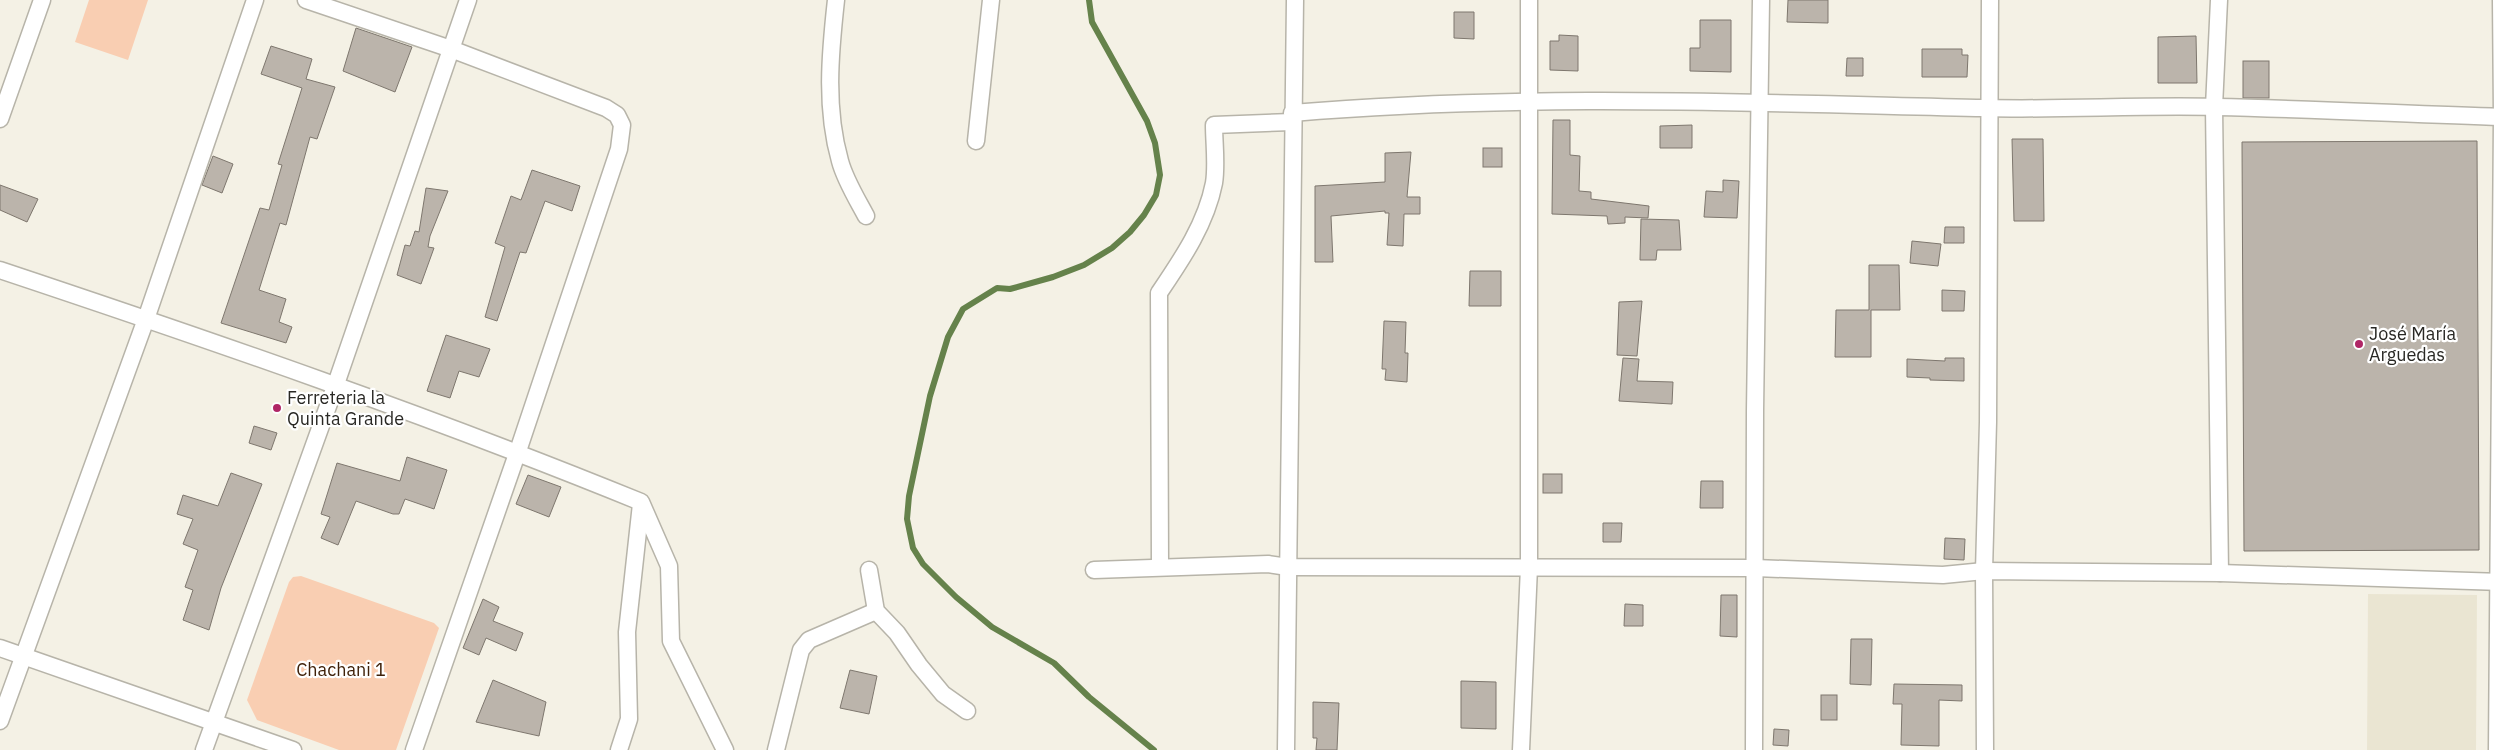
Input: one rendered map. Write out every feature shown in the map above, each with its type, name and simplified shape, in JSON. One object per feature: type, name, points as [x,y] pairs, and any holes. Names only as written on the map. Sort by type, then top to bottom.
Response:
[{"type":"street","points":[[0,119],[42,0]]},
{"type":"street","points":[[0,721],[146,318],[255,0]]},
{"type":"street","points":[[306,0],[451,49],[593,102],[617,115],[622,125],[619,149],[518,451],[414,750]]},
{"type":"street","points":[[204,750],[336,384],[468,0]]},
{"type":"street","points":[[836,0],[829,77],[834,134],[840,162],[866,216]]},
{"type":"street","points":[[976,141],[991,0]]},
{"type":"street","points":[[1286,750],[1292,117],[1295,0]]},
{"type":"street","points":[[1521,750],[1529,567],[1529,0]]},
{"type":"street","points":[[1754,750],[1755,412],[1761,0]]},
{"type":"street","points":[[1985,750],[1984,571],[1989,305],[1990,0]]},
{"type":"street","points":[[2219,0],[2214,107],[2220,573]]},
{"type":"street","points":[[2497,750],[2500,582],[2501,0]]},
{"type":"street","points":[[1160,567],[1158,293],[1184,257],[1205,211],[1214,182],[1214,125],[1292,117],[1360,107],[1529,101],[1761,101],[1989,108],[2214,107],[2502,117]]},
{"type":"street","points":[[0,270],[336,384],[518,451],[641,502],[669,566],[671,641],[726,750]]},
{"type":"street","points":[[619,750],[628,719],[627,632],[641,502]]},
{"type":"street","points":[[1094,570],[1268,564],[1288,568],[1755,568],[1943,576],[1984,571],[2220,573],[2500,582]]},
{"type":"street","points":[[868,570],[876,611],[897,633],[919,665],[943,694],[967,710]]},
{"type":"street","points":[[776,750],[801,650],[809,640],[876,611]]},
{"type":"street","points":[[0,648],[293,750]]},
{"type":"shaded area","points":[[2368,594],[2477,595],[2476,750],[2367,750]]},
{"type":"green space","points":[[89,0],[148,0],[128,60],[75,42]]},
{"type":"green space","name":"Chachani 1","points":[[301,576],[434,623],[439,628],[396,750],[339,750],[257,720],[247,700],[289,582],[293,577]]},
{"type":"building","points":[[1788,0],[1828,0],[1828,23],[1787,22]]},
{"type":"building","points":[[1454,12],[1474,12],[1474,39],[1454,38]]},
{"type":"building","points":[[1700,20],[1731,20],[1731,72],[1690,71],[1690,48],[1700,48]]},
{"type":"building","points":[[356,28],[412,47],[395,92],[343,71]]},
{"type":"building","points":[[1559,35],[1578,36],[1578,71],[1550,70],[1550,41],[1559,41]]},
{"type":"building","points":[[2196,36],[2197,83],[2158,83],[2158,37]]},
{"type":"building","points":[[271,46],[312,59],[306,79],[335,87],[317,139],[310,137],[286,225],[280,223],[259,290],[286,299],[279,322],[292,327],[286,343],[221,323],[260,208],[269,210],[282,165],[278,164],[302,88],[261,74]]},
{"type":"building","points":[[1922,49],[1962,49],[1962,55],[1968,55],[1967,77],[1922,77]]},
{"type":"building","points":[[1847,58],[1863,58],[1863,76],[1846,76]]},
{"type":"building","points":[[2243,61],[2269,61],[2269,98],[2243,98]]},
{"type":"building","points":[[1553,120],[1570,120],[1570,155],[1580,156],[1579,191],[1591,192],[1591,199],[1649,206],[1648,218],[1625,217],[1625,223],[1608,224],[1607,216],[1552,214]]},
{"type":"building","points":[[1692,125],[1692,148],[1660,148],[1660,126]]},
{"type":"building","points":[[2012,139],[2043,139],[2044,221],[2014,221]]},
{"type":"building","points":[[2477,141],[2479,550],[2244,551],[2242,142]]},
{"type":"building","points":[[1483,148],[1502,148],[1502,167],[1483,167]]},
{"type":"building","points":[[1411,152],[1407,197],[1420,197],[1420,214],[1404,214],[1403,246],[1387,245],[1389,213],[1385,213],[1385,211],[1331,216],[1333,262],[1315,262],[1315,186],[1385,182],[1385,153]]},
{"type":"building","points":[[213,156],[233,164],[222,193],[202,185]]},
{"type":"building","points":[[532,170],[580,186],[572,211],[545,201],[526,253],[520,252],[497,321],[485,317],[505,247],[495,243],[511,196],[521,200]]},
{"type":"building","points":[[1723,180],[1739,181],[1737,218],[1704,217],[1706,191],[1723,192]]},
{"type":"building","points":[[0,185],[38,199],[27,222],[0,210]]},
{"type":"building","points":[[426,188],[448,191],[430,236],[428,247],[434,248],[421,284],[397,275],[405,245],[410,246],[415,231],[419,232]]},
{"type":"building","points":[[1641,219],[1679,220],[1681,250],[1657,250],[1656,260],[1640,260]]},
{"type":"building","points":[[1945,227],[1964,227],[1964,243],[1944,243]]},
{"type":"building","points":[[1912,241],[1941,244],[1938,266],[1910,263]]},
{"type":"building","points":[[1869,265],[1899,265],[1900,310],[1871,310],[1871,357],[1835,357],[1836,310],[1869,310]]},
{"type":"building","points":[[1470,271],[1501,271],[1501,306],[1469,306]]},
{"type":"building","points":[[1942,290],[1965,291],[1964,311],[1942,311]]},
{"type":"building","points":[[1642,301],[1637,356],[1617,355],[1619,302]]},
{"type":"building","points":[[1384,321],[1406,322],[1405,353],[1408,353],[1407,382],[1385,380],[1386,369],[1382,369]]},
{"type":"building","points":[[446,335],[490,349],[479,377],[459,371],[450,398],[427,391]]},
{"type":"building","points":[[1623,358],[1639,359],[1637,381],[1673,382],[1672,404],[1619,401]]},
{"type":"building","points":[[1945,358],[1964,358],[1964,381],[1907,377],[1907,359],[1945,361]]},
{"type":"building","points":[[254,426],[277,433],[271,450],[249,443]]},
{"type":"building","points":[[407,457],[447,470],[434,509],[405,499],[399,514],[393,514],[356,501],[338,545],[321,538],[330,517],[321,514],[337,463],[400,481]]},
{"type":"building","points":[[231,473],[262,484],[221,588],[209,630],[183,620],[193,590],[185,587],[198,550],[183,544],[193,519],[177,514],[183,495],[218,506]]},
{"type":"building","points":[[1543,474],[1562,474],[1562,493],[1543,493]]},
{"type":"building","points":[[528,475],[561,487],[549,517],[516,504]]},
{"type":"building","points":[[1701,481],[1723,481],[1723,508],[1700,508]]},
{"type":"building","points":[[1603,523],[1622,523],[1621,542],[1603,542]]},
{"type":"building","points":[[1945,538],[1965,539],[1964,560],[1944,559]]},
{"type":"building","points":[[1721,595],[1737,595],[1737,637],[1720,636]]},
{"type":"building","points":[[483,599],[499,607],[493,621],[523,633],[516,651],[486,638],[479,655],[463,648]]},
{"type":"building","points":[[1625,604],[1643,605],[1643,626],[1624,626]]},
{"type":"building","points":[[1851,639],[1872,639],[1871,685],[1850,684]]},
{"type":"building","points":[[850,670],[877,676],[869,714],[840,708]]},
{"type":"building","points":[[493,680],[546,702],[539,736],[476,722]]},
{"type":"building","points":[[1461,681],[1496,682],[1496,729],[1461,728]]},
{"type":"building","points":[[1894,684],[1962,685],[1962,701],[1939,700],[1939,746],[1901,745],[1902,704],[1893,704]]},
{"type":"building","points":[[1821,695],[1837,695],[1837,720],[1821,720]]},
{"type":"building","points":[[1313,702],[1339,703],[1337,750],[1316,750],[1317,738],[1313,738]]},
{"type":"building","points":[[1774,729],[1789,730],[1788,746],[1773,745]]},
{"type":"waterway","points":[[1089,0],[1092,22],[1147,121],[1155,143],[1160,175],[1156,195],[1144,215],[1130,232],[1112,248],[1084,265],[1053,277],[1010,289],[997,288],[963,309],[948,337],[930,396],[909,496],[907,519],[913,548],[923,564],[956,597],[992,627],[1054,663],[1089,697],[1154,750]]},
{"type":"place","name":"José María Arguedas","points":[[2359,344]]},
{"type":"place","name":"Ferreteria la Quinta Grande","points":[[277,408]]}]
